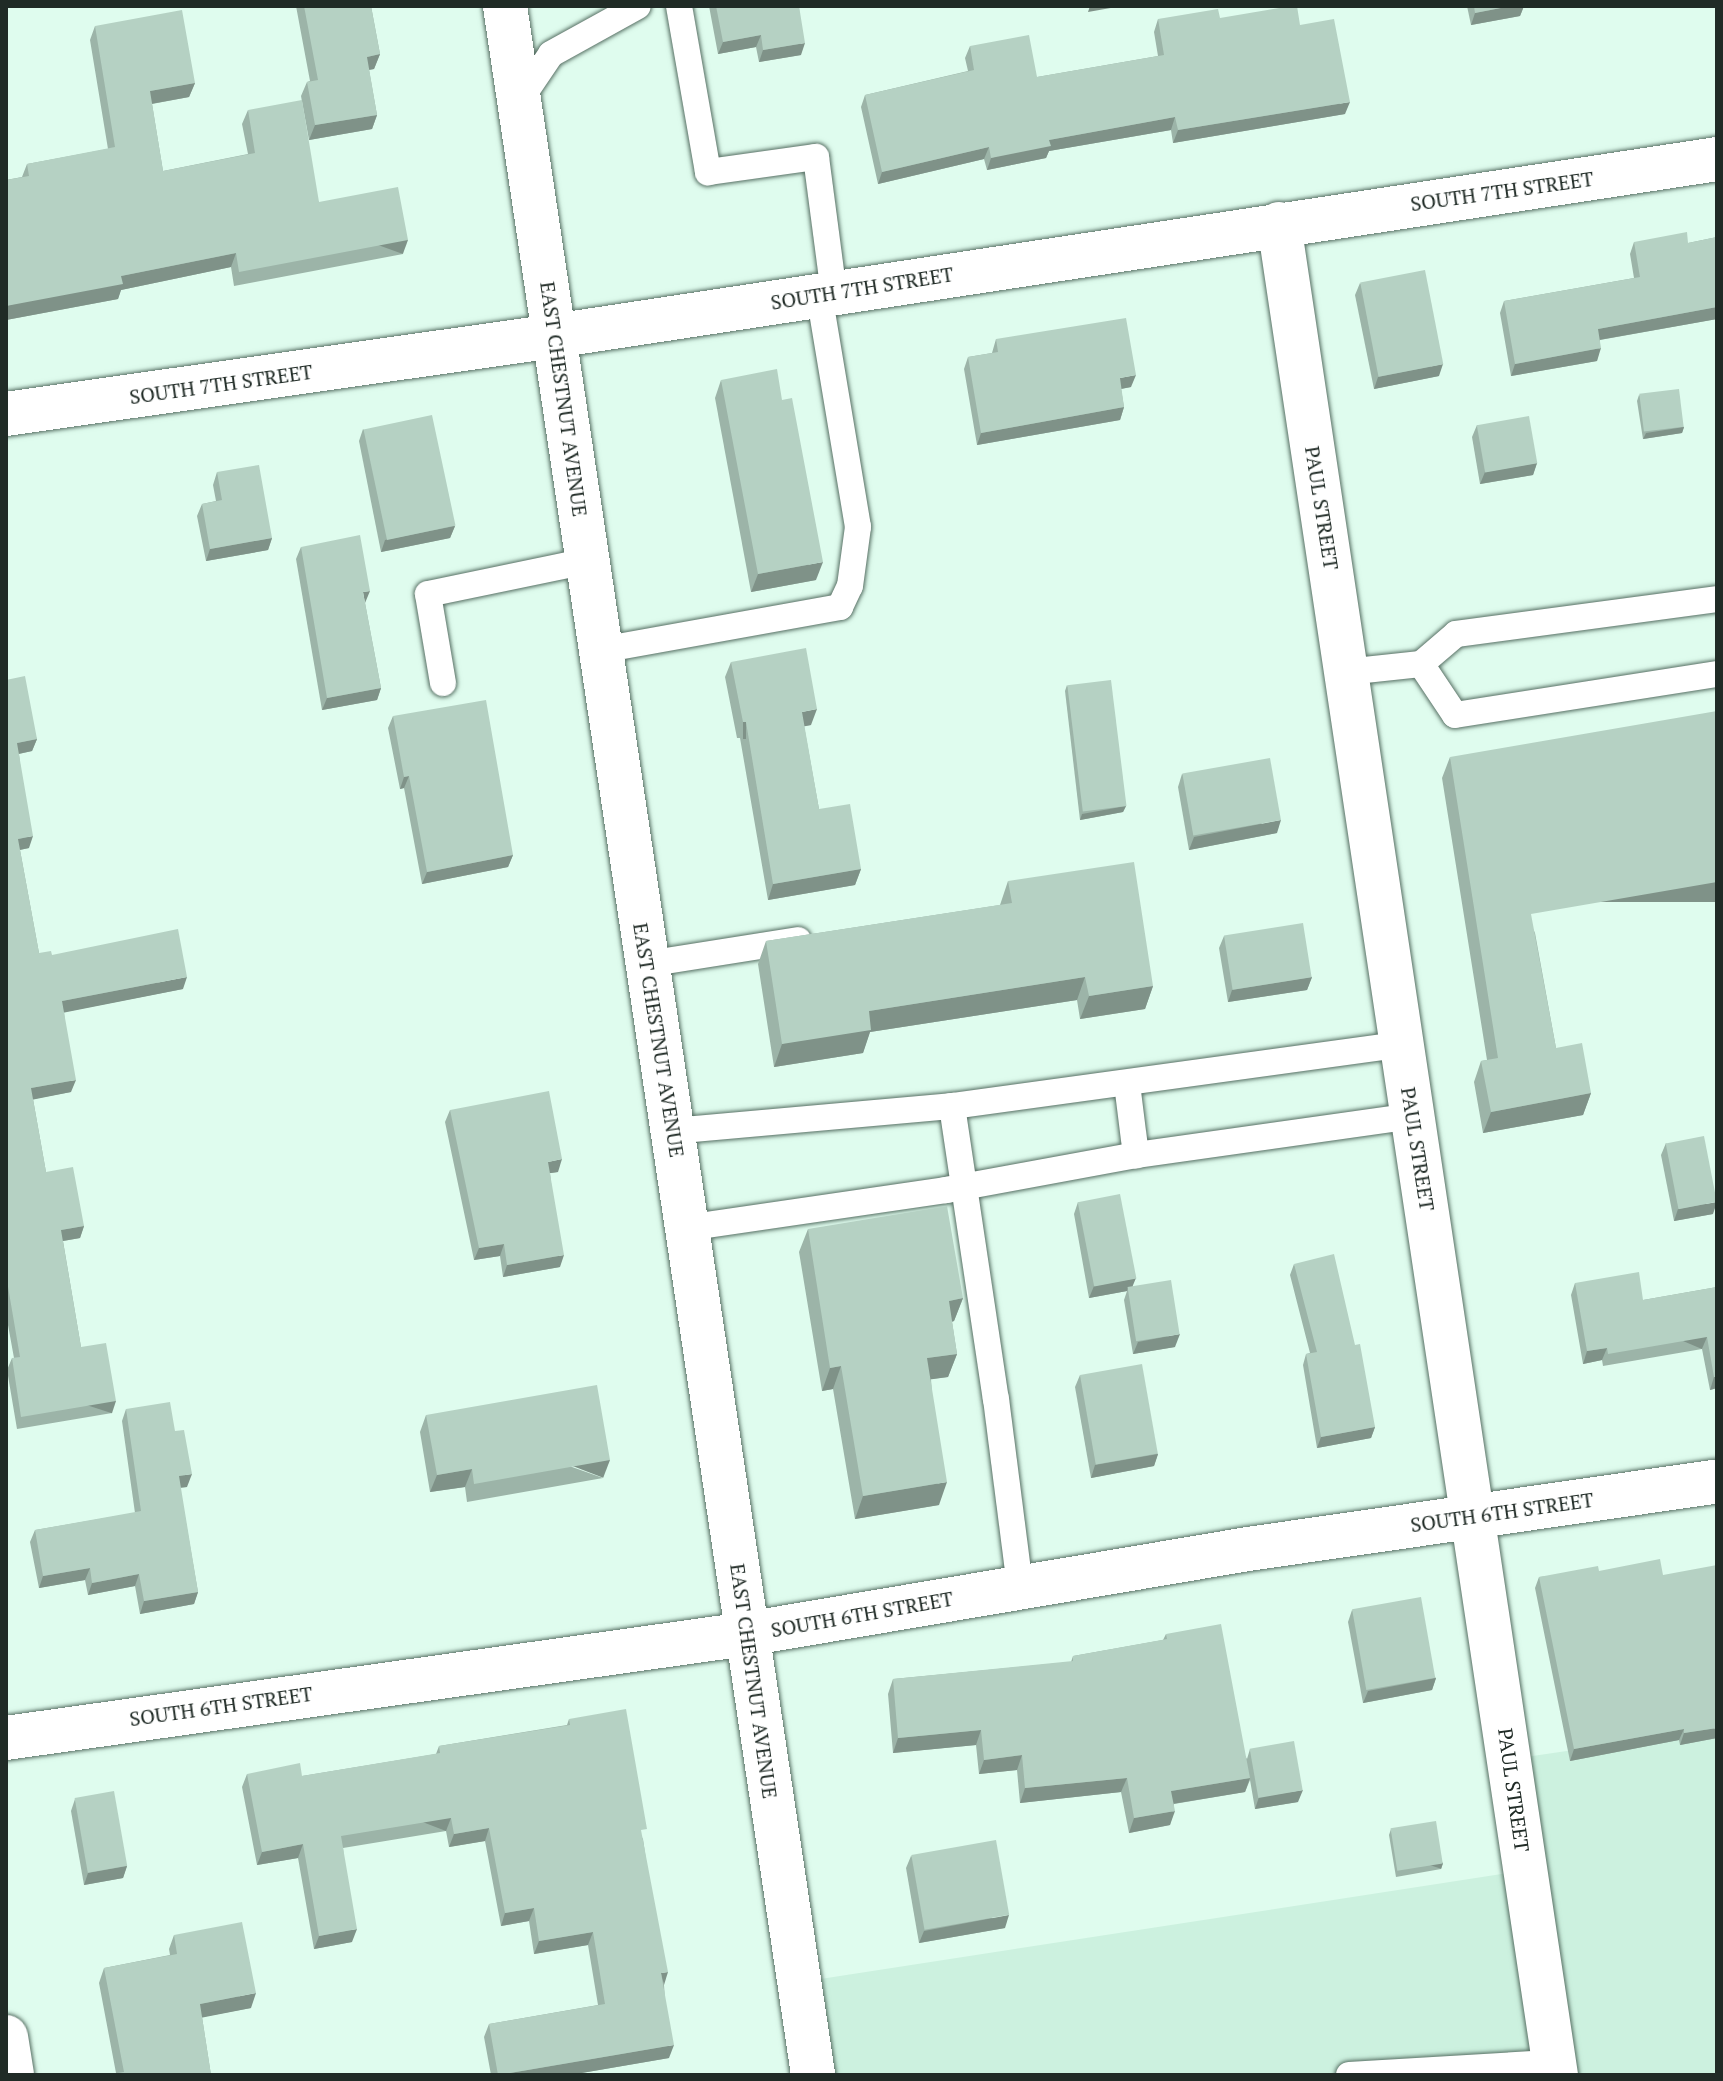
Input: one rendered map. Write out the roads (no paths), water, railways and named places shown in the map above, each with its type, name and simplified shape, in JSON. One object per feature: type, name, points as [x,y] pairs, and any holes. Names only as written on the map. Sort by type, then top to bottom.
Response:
[{"type":"street","name":"EAST CHESTNUT AVENUE","points":[[505,6],[813,2075]]},
{"type":"street","name":"SOUTH 7TH STREET","points":[[6,414],[554,336],[1717,159]]},
{"type":"street","name":"PAUL STREET","points":[[1279,224],[1555,2069]]},
{"type":"street","name":"SOUTH 6TH STREET","points":[[6,1738],[746,1634],[1248,1549],[1717,1481]]},
{"type":"street","points":[[6,2037],[12,2075]]},
{"type":"lane","points":[[520,100],[551,54],[638,6]]},
{"type":"lane","points":[[601,650],[840,607],[850,586],[858,527],[826,294],[816,157],[708,172],[679,6]]},
{"type":"lane","points":[[443,683],[428,594],[588,561]]},
{"type":"lane","points":[[1346,672],[1421,664],[1456,634],[1717,599]]},
{"type":"lane","points":[[1421,664],[1455,715],[1717,674]]},
{"type":"lane","points":[[647,964],[829,935]]},
{"type":"lane","points":[[672,1131],[952,1106],[1402,1044]]},
{"type":"lane","points":[[1127,1084],[1136,1155]]},
{"type":"lane","points":[[952,1106],[996,1399],[1020,1587]]},
{"type":"lane","points":[[686,1228],[962,1187],[1136,1155],[1413,1116]]},
{"type":"lane","points":[[1349,2075],[1555,2069]]}]
